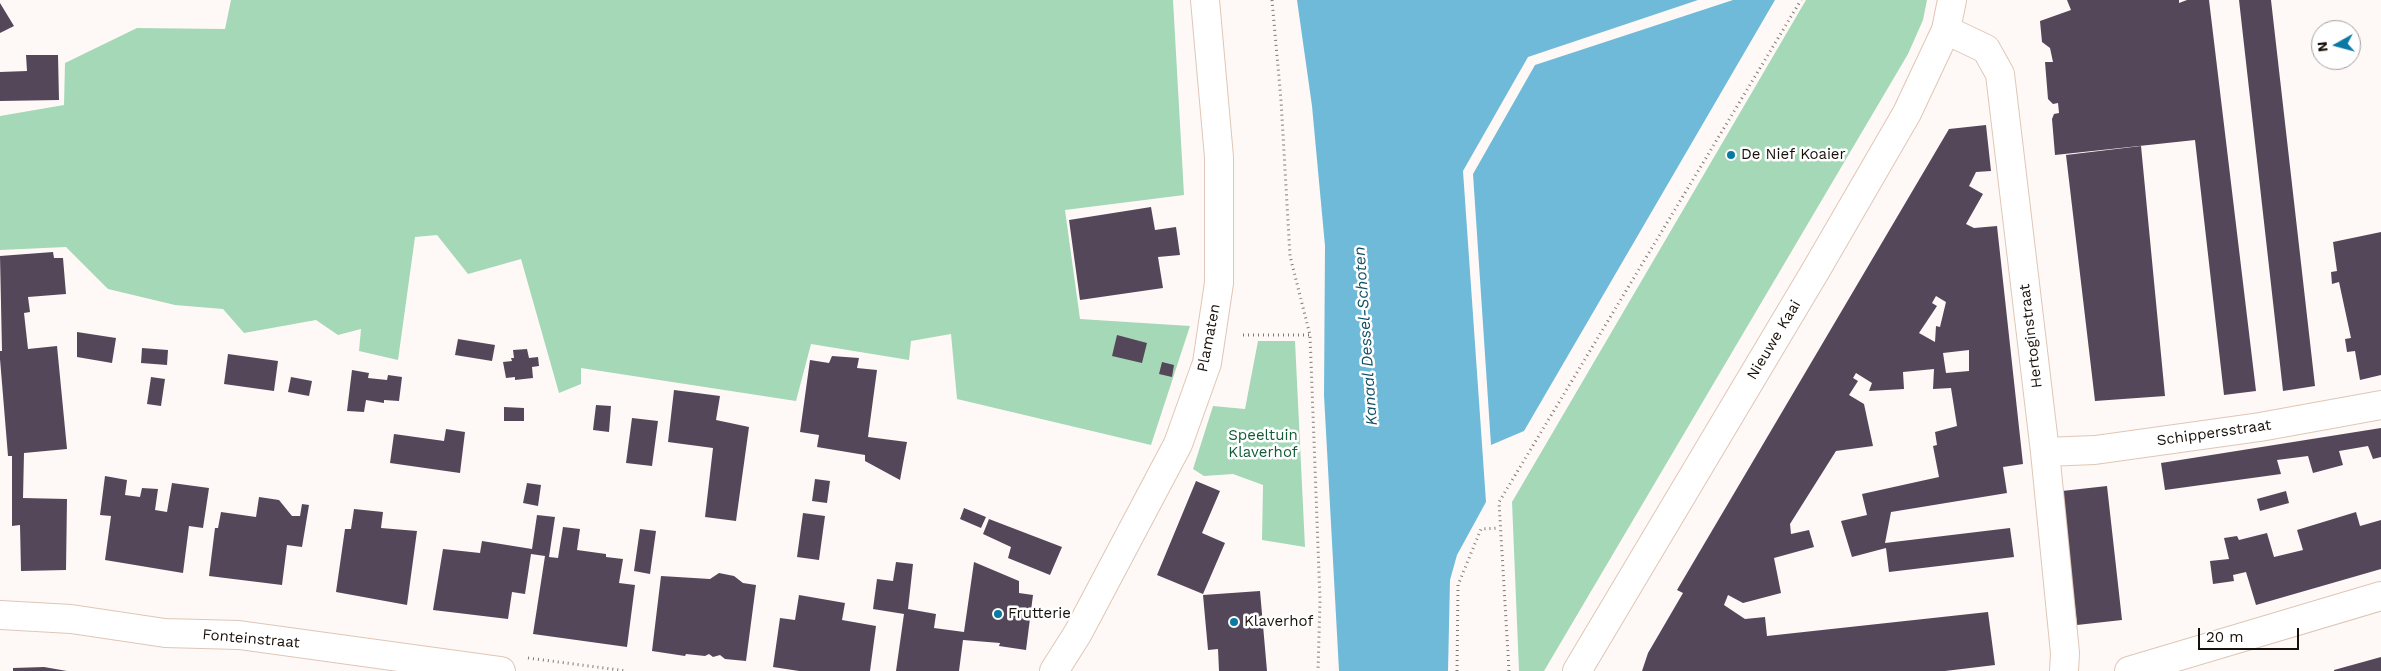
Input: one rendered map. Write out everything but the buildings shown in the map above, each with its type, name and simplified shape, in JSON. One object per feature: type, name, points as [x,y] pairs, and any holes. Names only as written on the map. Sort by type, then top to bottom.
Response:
[{"type":"street","name":"Plamaten","points":[[1054,671],[1078,633],[1178,444],[1207,363],[1219,283],[1219,157],[1205,0]]},
{"type":"street","name":"Nieuwe Kaai","points":[[1577,671],[1907,113],[1946,30],[1952,0]]},
{"type":"street","name":"Hertoginstraat","points":[[1946,30],[1986,49],[2000,74],[2045,452],[2065,653],[2064,671]]},
{"type":"street","name":"Schippersstraat","points":[[2045,452],[2095,450],[2260,427],[2381,405]]},
{"type":"street","points":[[2129,671],[2381,596]]},
{"type":"street","name":"Fonteinstraat","points":[[0,615],[71,619],[165,633],[239,635],[500,671]]},
{"type":"path","points":[[1272,0],[1281,100],[1290,256],[1310,335],[1320,600],[1318,671]]},
{"type":"path","points":[[1509,671],[1499,528],[1499,502],[1801,0]]},
{"type":"path","points":[[1211,336],[1310,335]]},
{"type":"path","points":[[1457,671],[1458,585],[1481,529],[1499,528]]},
{"type":"green space","points":[[231,0],[1173,0],[1184,195],[1065,210],[1080,319],[1190,326],[1151,445],[957,399],[951,334],[911,341],[909,360],[811,344],[796,401],[581,368],[581,384],[559,393],[521,259],[468,274],[437,235],[415,237],[398,360],[359,351],[361,329],[338,335],[316,320],[244,333],[223,309],[175,305],[108,289],[66,247],[0,250],[0,116],[64,105],[65,63],[137,28],[225,29]]},
{"type":"green space","points":[[1806,0],[1927,0],[1923,20],[1908,54],[1544,671],[1519,671],[1512,502]]},
{"type":"green space","name":"Speeltuin Klaverhof","points":[[1258,341],[1295,341],[1305,547],[1262,540],[1263,485],[1233,474],[1204,476],[1193,469],[1213,406],[1245,409]]},
{"type":"water","name":"Kanaal Dessel-Schoten","points":[[1297,0],[1698,0],[1528,57],[1463,171],[1486,502],[1457,555],[1450,580],[1448,671],[1339,671],[1324,395],[1325,246],[1312,106]]},
{"type":"water","points":[[1733,0],[1775,0],[1524,431],[1491,445],[1473,174],[1535,65]]},
{"type":"place","name":"De Nief Koaier","points":[[1731,155]]},
{"type":"place","name":"Frutterie","points":[[998,614]]},
{"type":"place","name":"Klaverhof","points":[[1234,622]]}]
